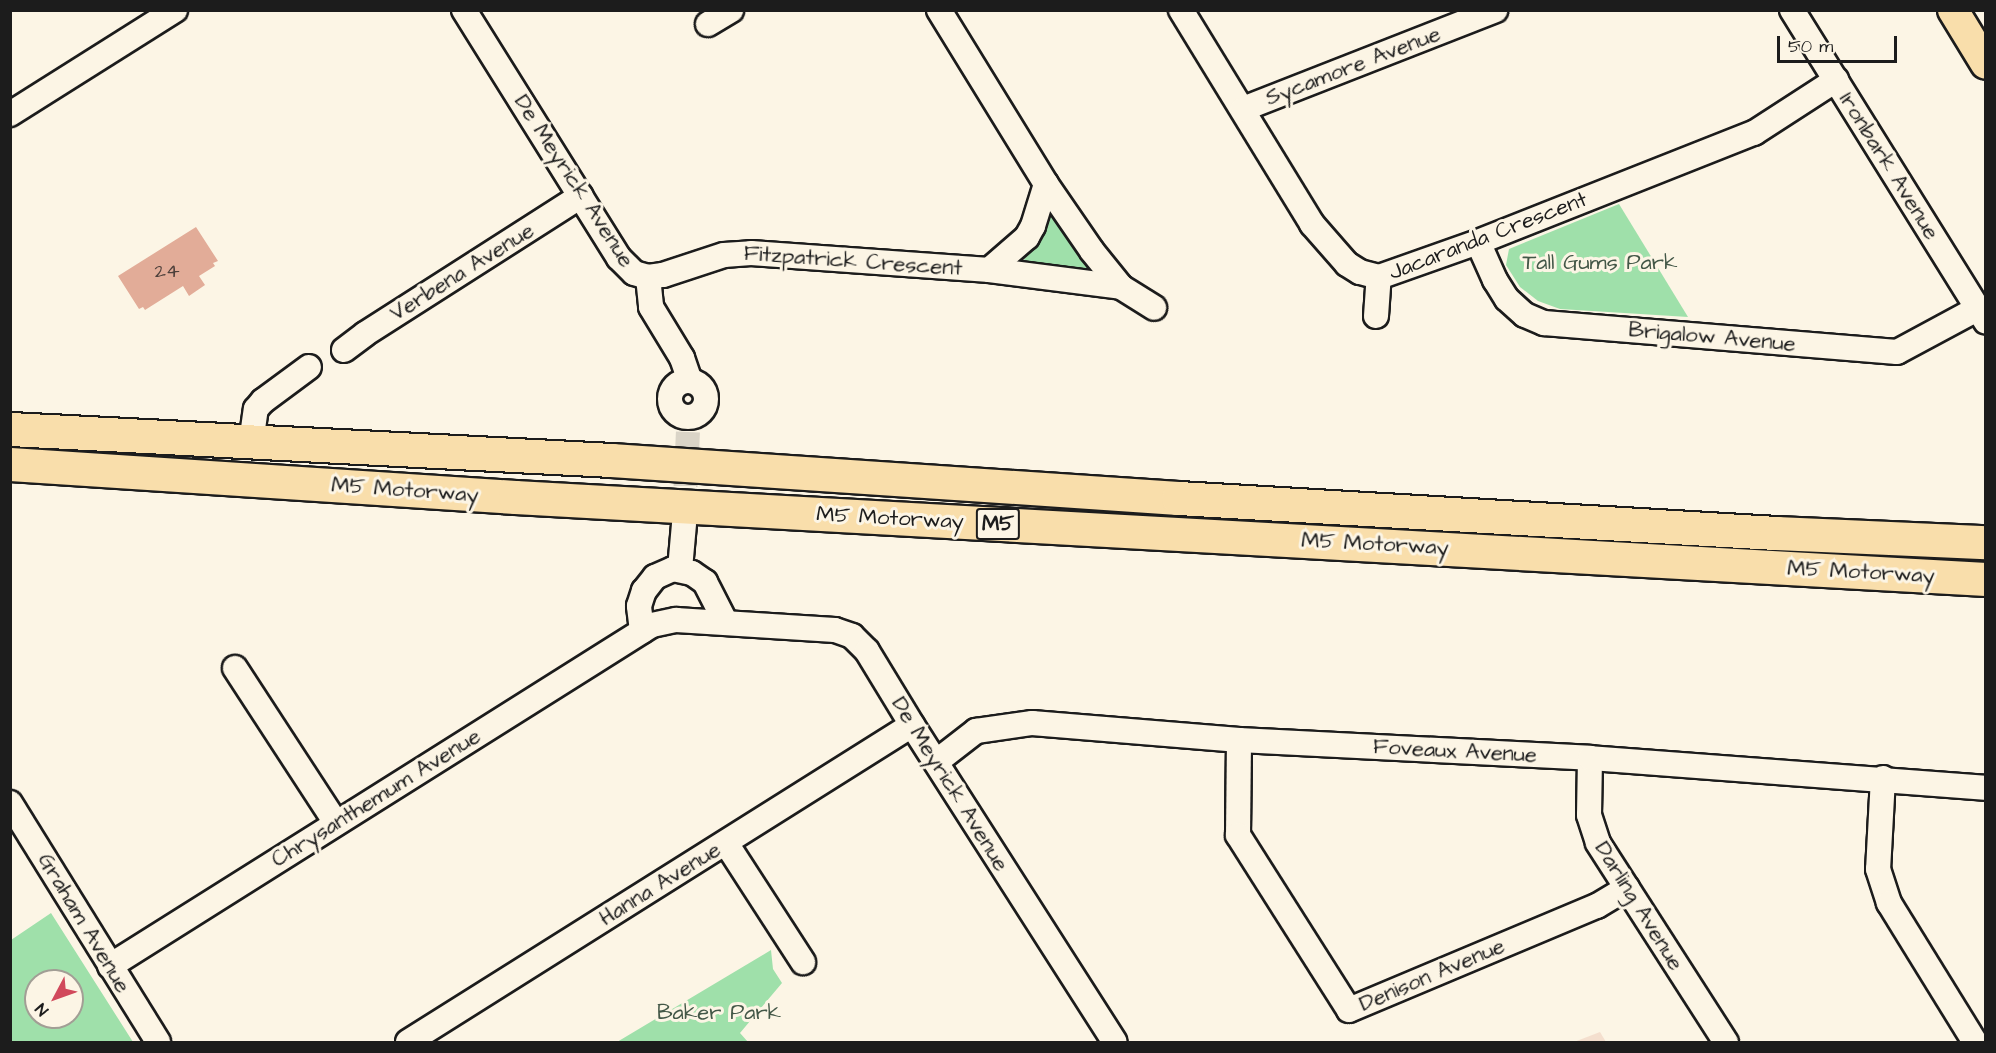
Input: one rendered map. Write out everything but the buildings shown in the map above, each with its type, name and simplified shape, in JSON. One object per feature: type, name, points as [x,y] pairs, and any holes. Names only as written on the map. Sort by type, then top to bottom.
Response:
[{"type":"highway","name":"M5 Motorway","points":[[10,429],[611,460],[1178,498],[1765,532],[1986,542]]},
{"type":"highway","name":"M5 Motorway","points":[[10,464],[514,497],[1986,579]]},
{"type":"main road","points":[[1953,10],[1986,64]]},
{"type":"street","points":[[10,114],[175,10]]},
{"type":"street","name":"De Meyrick Avenue","points":[[464,10],[623,263],[634,273],[648,277],[651,307],[682,358],[690,381],[701,386],[706,396],[704,408],[688,425]]},
{"type":"street","points":[[708,24],[730,10]]},
{"type":"street","name":"Fitzpatrick Crescent","points":[[939,10],[1046,184],[1092,251],[1121,286],[1154,308]]},
{"type":"street","name":"Jacaranda Crescent","points":[[1182,10],[1312,224],[1347,264],[1360,272],[1379,277],[1478,242],[1754,133],[1836,80]]},
{"type":"street","name":"Sycamore Avenue","points":[[1244,109],[1496,10]]},
{"type":"street","name":"Ironbark Avenue","points":[[1792,10],[1981,315]]},
{"type":"street","name":"Fitzpatrick Crescent","points":[[989,270],[1027,237],[1034,226],[1046,184]]},
{"type":"street","name":"Verbena Avenue","points":[[344,350],[365,334],[581,196]]},
{"type":"street","name":"Brigalow Avenue","points":[[1478,242],[1495,280],[1508,299],[1525,315],[1544,323],[1897,352],[1981,315]]},
{"type":"street","name":"Fitzpatrick Crescent","points":[[648,277],[663,275],[724,255],[751,252],[989,270],[1121,286]]},
{"type":"street","points":[[1376,316],[1379,277]]},
{"type":"street","points":[[251,443],[256,409],[262,400],[309,367]]},
{"type":"street","points":[[680,569],[684,524]]},
{"type":"street","points":[[642,631],[639,606],[647,586],[660,574],[680,569],[692,573],[705,582],[726,623]]},
{"type":"street","name":"De Meyrick Avenue","points":[[676,620],[835,630],[852,636],[867,651],[1115,1042]]},
{"type":"street","name":"Chrysanthemum Avenue","points":[[110,966],[642,631],[658,623],[676,620]]},
{"type":"street","points":[[235,668],[336,824]]},
{"type":"street","name":"Foveaux Avenue","points":[[936,762],[976,731],[1032,723],[1239,740],[1590,758],[1883,778],[1986,788]]},
{"type":"street","name":"Hanna Avenue","points":[[408,1042],[912,725]]},
{"type":"street","name":"Denison Avenue","points":[[1239,740],[1238,835],[1349,1010],[1597,906],[1627,888]]},
{"type":"street","name":"Darling Avenue","points":[[1590,758],[1592,830],[1726,1042]]},
{"type":"street","points":[[1883,778],[1878,869],[1889,903],[1975,1042]]},
{"type":"street","name":"Graham Avenue","points":[[12,809],[158,1042]]},
{"type":"street","points":[[726,843],[803,962]]},
{"type":"shaded area","points":[[1600,1032],[1606,1042],[1574,1042]]},
{"type":"green space","name":"Tall Gums Park","points":[[1619,204],[1688,317],[1560,309],[1538,301],[1520,287],[1506,265],[1509,249]]},
{"type":"green space","points":[[1057,214],[1097,275],[1025,266],[1023,261],[1037,243],[1052,215]]},
{"type":"green space","points":[[51,913],[133,1042],[11,1042],[11,940]]},
{"type":"green space","name":"Baker Park","points":[[771,950],[773,969],[782,983],[740,1033],[748,1042],[617,1042]]},
{"type":"tunnel","points":[[684,522],[688,432]]}]
